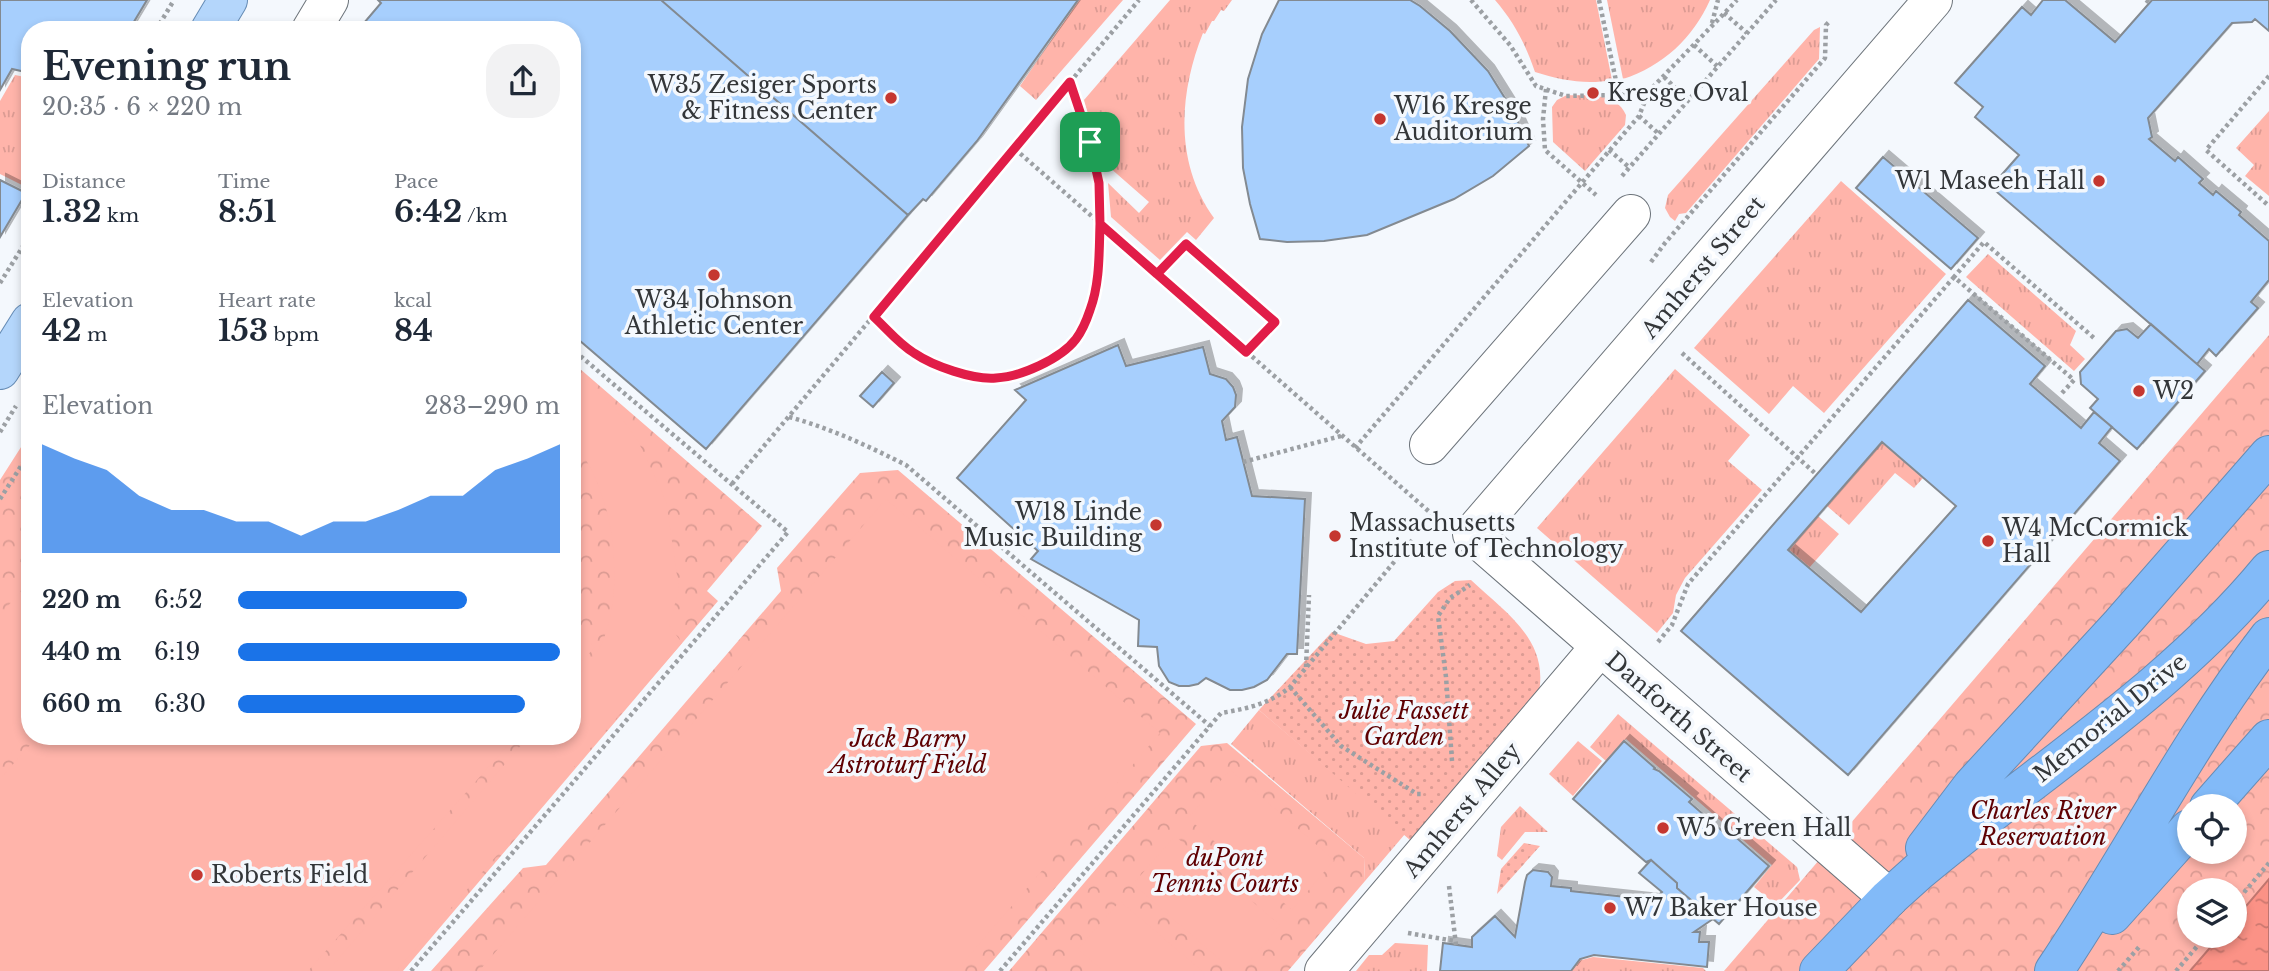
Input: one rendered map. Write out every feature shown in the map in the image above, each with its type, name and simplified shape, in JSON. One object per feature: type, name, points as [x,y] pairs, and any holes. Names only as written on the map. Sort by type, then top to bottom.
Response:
[{"type":"highway","points":[[1889,898],[1972,786],[2121,624],[2269,456]]},
{"type":"highway","name":"Memorial Drive","points":[[1819,971],[1889,898],[1948,847],[2183,659],[2219,626],[2269,569]]},
{"type":"highway","points":[[2054,971],[2106,892],[2210,719],[2269,637]]},
{"type":"highway","points":[[2220,794],[2269,739]]},
{"type":"highway","points":[[2062,971],[2177,842]]},
{"type":"main road","points":[[0,370],[21,336]]},
{"type":"street","points":[[316,21],[329,0]]},
{"type":"street","name":"Amherst Street","points":[[1472,534],[1933,0]]},
{"type":"street","points":[[1429,445],[1616,200]]},
{"type":"street","name":"Danforth Street","points":[[1472,534],[1599,648],[1889,898]]},
{"type":"street","name":"Amherst Alley","points":[[1324,971],[1599,648]]},
{"type":"path","points":[[161,21],[174,0]]},
{"type":"path","points":[[732,484],[1139,0]]},
{"type":"path","points":[[1471,0],[1510,44],[1536,86],[1566,96],[1619,95],[1649,91]]},
{"type":"path","points":[[1600,0],[1619,95]]},
{"type":"path","points":[[1711,26],[1718,0]]},
{"type":"path","points":[[1355,448],[1639,116],[1649,91],[1737,0]]},
{"type":"path","points":[[1546,89],[1543,119],[1545,150],[1582,182],[1616,200],[1630,168],[1776,0]]},
{"type":"path","points":[[1724,13],[1747,33]]},
{"type":"path","points":[[1651,262],[1825,58],[1826,25],[1829,22]]},
{"type":"path","points":[[1694,45],[1717,66]]},
{"type":"path","points":[[2269,76],[2206,150],[2269,205]]},
{"type":"path","points":[[1664,77],[1688,100]]},
{"type":"path","points":[[874,317],[913,353],[967,374],[995,379],[1030,371],[1059,354],[1075,340],[1090,310],[1097,283],[1100,224],[1099,183],[1090,142],[1070,82]]},
{"type":"path","points":[[1639,116],[1659,134]]},
{"type":"path","points":[[1014,149],[1433,515],[1472,534]]},
{"type":"path","points":[[1609,150],[1630,168]]},
{"type":"path","points":[[1658,642],[1672,625],[1688,584],[1984,242],[2094,338]]},
{"type":"path","points":[[1157,274],[1186,244],[1223,276],[1275,322],[1246,352]]},
{"type":"path","points":[[0,283],[21,249]]},
{"type":"path","points":[[1223,276],[1227,271]]},
{"type":"path","points":[[1954,277],[2074,380],[2062,393]]},
{"type":"path","points":[[1682,353],[1817,475]]},
{"type":"path","points":[[411,971],[788,532],[581,357]]},
{"type":"path","points":[[789,417],[818,425],[906,465],[1210,726]]},
{"type":"path","points":[[1243,462],[1341,436]]},
{"type":"path","points":[[0,499],[21,466]]},
{"type":"path","points":[[1000,971],[1220,713],[1245,709],[1279,696],[1290,687],[1414,538]]},
{"type":"path","points":[[1453,767],[1438,616],[1450,598],[1470,585]]},
{"type":"path","points":[[1306,668],[1309,595]]},
{"type":"path","points":[[1290,687],[1341,746],[1417,794],[1430,795]]},
{"type":"path","points":[[2247,889],[2269,863]]},
{"type":"path","points":[[1400,932],[1456,943],[1448,874]]},
{"type":"path","points":[[2176,971],[2196,948]]},
{"type":"green space","points":[[1079,0],[1123,0],[1036,100],[1020,86]]},
{"type":"green space","points":[[1170,0],[1232,0],[1212,21],[1205,34],[1203,33],[1189,79],[1185,103],[1184,127],[1192,174],[1201,197],[1214,218],[1196,240],[1187,232],[1160,260],[1111,217],[1108,183],[1139,213],[1149,202],[1101,160],[1084,100]]},
{"type":"green space","points":[[1495,0],[1596,0],[1612,80],[1573,81],[1535,72],[1519,34]]},
{"type":"green space","points":[[1607,0],[1710,0],[1695,27],[1675,49],[1651,67],[1623,79]]},
{"type":"green space","points":[[1820,27],[1819,59],[1686,213],[1679,214],[1675,221],[1665,208],[1668,195],[1814,30]]},
{"type":"green space","points":[[15,75],[21,76],[21,184],[0,174],[0,101]]},
{"type":"green space","points":[[1567,95],[1609,99],[1616,102],[1626,115],[1625,125],[1585,171],[1553,142],[1552,107],[1557,100]]},
{"type":"green space","points":[[2269,111],[2269,196],[2245,176],[2254,165],[2236,148]]},
{"type":"green space","points":[[1841,181],[1946,274],[1824,413],[1793,386],[1769,414],[1694,348]]},
{"type":"green space","points":[[1988,254],[2076,331],[2070,345],[2085,359],[2074,371],[1966,277]]},
{"type":"green space","name":"Charles River Reservation","points":[[2269,335],[2269,879],[2247,905],[2247,878],[2177,878],[2177,948],[2210,948],[2190,971],[1724,971]]},
{"type":"green space","points":[[1675,369],[1750,435],[1728,461],[1762,490],[1685,578],[1676,595],[1673,613],[1657,633],[1537,528]]},
{"type":"green space","points":[[581,370],[762,526],[707,591],[718,601],[403,971],[0,971],[0,480],[21,447],[21,745],[581,745]]},
{"type":"green space","points":[[581,377],[612,405],[638,441],[666,501],[679,589],[669,625],[682,643],[396,971],[328,971],[521,745],[581,745],[581,673],[604,638],[612,607],[614,583],[611,531],[597,481],[581,453]]},
{"type":"green space","points":[[1882,442],[1923,478],[1914,488],[1895,473],[1849,525],[1827,506]]},
{"type":"green space","name":"Jack Barry Astroturf Field","points":[[898,470],[1196,724],[984,971],[431,971],[523,868],[546,865],[781,591],[777,568],[860,473]]},
{"type":"green space","name":"Jack Barry Astroturf Field","points":[[886,499],[1160,733],[956,971],[479,971]]},
{"type":"green space","points":[[1818,516],[1839,534],[1809,568],[1788,550]]},
{"type":"green space","name":"Julie Fassett Garden","points":[[1471,580],[1512,618],[1533,646],[1539,662],[1537,701],[1410,840],[1259,710],[1332,632],[1366,644],[1394,641],[1438,592],[1455,581]]},
{"type":"green space","points":[[21,591],[21,742],[0,766],[0,615]]},
{"type":"green space","points":[[581,635],[595,647],[581,662]]},
{"type":"green space","points":[[1259,710],[1405,834],[1365,881],[1364,858],[1231,744]]},
{"type":"green space","points":[[1618,714],[1797,867],[1800,880],[1776,905],[1754,887],[1772,865],[1626,739],[1606,761],[1590,747]]},
{"type":"green space","points":[[1578,741],[1602,761],[1573,796],[1549,774]]},
{"type":"green space","name":"duPont Tennis Courts","points":[[1227,743],[1364,858],[1365,881],[1288,971],[1009,971],[1201,746]]},
{"type":"green space","name":"Roberts Field","points":[[30,745],[508,745],[308,971],[0,971],[0,779]]},
{"type":"green space","points":[[1230,770],[1334,860],[1292,910],[1188,818]]},
{"type":"green space","points":[[1520,806],[1548,832],[1525,832],[1502,860],[1497,856],[1501,827]]},
{"type":"green space","points":[[1175,836],[1280,925],[1241,971],[1233,971],[1133,884]]},
{"type":"green space","points":[[1524,843],[1540,846],[1497,894],[1501,869]]},
{"type":"green space","points":[[1120,901],[1202,971],[1103,971],[1078,949]]},
{"type":"green space","points":[[1395,943],[1428,945],[1427,971],[1356,971],[1369,955],[1382,955]]},
{"type":"green space","points":[[1593,957],[1703,968],[1706,971],[1569,971],[1578,961]]},
{"type":"water","points":[[2269,879],[2269,971],[2190,971],[2210,948],[2247,948],[2247,905]]},
{"type":"building","points":[[0,0],[147,0],[134,21],[21,21],[21,71],[12,69],[0,90]]},
{"type":"building","name":"W34 Johnson Athletic Center","points":[[378,0],[661,0],[908,215],[706,449],[581,342],[581,21],[366,21],[381,3]]},
{"type":"building","name":"W35 Zesiger Sports & Fitness Center","points":[[661,0],[1078,0],[977,141],[926,201],[923,199],[908,215]]},
{"type":"building","name":"W16 Kresge Auditorium","points":[[1279,0],[1410,0],[1450,31],[1488,71],[1513,111],[1529,146],[1493,176],[1454,199],[1367,235],[1324,241],[1287,242],[1260,239],[1243,168],[1242,127],[1248,79],[1262,34]]},
{"type":"building","name":"W1 Maseeh Hall","points":[[2043,0],[2065,0],[2115,42],[2152,0],[2269,0],[2269,31],[2255,19],[2252,22],[2232,23],[2148,118],[2152,137],[2149,139],[2175,161],[2178,157],[2203,179],[2199,183],[2213,195],[2216,191],[2269,241],[2269,280],[2251,302],[2258,308],[2216,356],[2209,349],[2197,364],[1991,187],[2019,155],[1975,117],[1983,107],[1955,83],[2022,7],[2031,15]]},
{"type":"building","points":[[1883,157],[1978,238],[1951,269],[1856,188]]},
{"type":"building","points":[[0,180],[21,190],[21,201],[0,237]]},
{"type":"building","name":"W4 McCormick Hall","points":[[1968,300],[2045,366],[2030,384],[2081,428],[2094,412],[2112,427],[2099,443],[2120,461],[1848,775],[1681,631]],"holes":[[[1882,442],[1956,506],[1861,612],[1788,550]]]},
{"type":"building","name":"W2","points":[[2151,324],[2205,371],[2137,449],[2090,408],[2098,399],[2081,384],[2080,372],[2116,331],[2127,329],[2138,338]]},
{"type":"building","name":"W18 Linde Music Building","points":[[1118,345],[1126,366],[1203,347],[1210,374],[1226,379],[1236,395],[1235,407],[1222,421],[1226,440],[1237,437],[1252,496],[1305,499],[1297,654],[1287,654],[1267,680],[1254,687],[1230,690],[1206,678],[1189,686],[1169,682],[1159,666],[1157,647],[1138,646],[1139,620],[1031,559],[1038,551],[957,478],[1026,400],[1015,390]]},
{"type":"building","points":[[882,372],[894,383],[873,407],[860,396]]},
{"type":"building","name":"W5 Green Hall","points":[[1624,741],[1692,799],[1689,802],[1728,836],[1731,833],[1769,866],[1719,924],[1677,888],[1677,883],[1651,860],[1646,862],[1573,799]]},
{"type":"building","name":"W7 Baker House","points":[[1651,860],[1677,883],[1677,888],[1713,919],[1694,932],[1700,932],[1699,942],[1709,942],[1707,967],[1594,955],[1580,959],[1571,971],[1440,971],[1443,943],[1472,947],[1472,937],[1495,916],[1515,937],[1525,882],[1527,875],[1533,870],[1548,872],[1552,877],[1551,886],[1571,888],[1571,891],[1654,900],[1662,892],[1639,873]]},
{"type":"place","name":"Kresge Oval","points":[[1593,93]]},
{"type":"place","name":"W35 Zesiger Sports & Fitness Center","points":[[891,98]]},
{"type":"place","name":"W16 Kresge Auditorium","points":[[1380,119]]},
{"type":"place","name":"W1 Maseeh Hall","points":[[2099,181]]},
{"type":"place","name":"W34 Johnson Athletic Center","points":[[714,275]]},
{"type":"place","name":"W2","points":[[2139,391]]},
{"type":"place","name":"W18 Linde Music Building","points":[[1156,525]]},
{"type":"place","name":"Massachusetts Institute of Technology","points":[[1335,536]]},
{"type":"place","name":"W4 McCormick Hall","points":[[1988,541]]},
{"type":"place","name":"W5 Green Hall","points":[[1663,828]]},
{"type":"place","name":"Roberts Field","points":[[197,875]]},
{"type":"place","name":"W7 Baker House","points":[[1610,908]]},
{"type":"route","points":[[1090,142],[1070,82],[874,317],[913,353],[933,363],[967,374],[995,379],[1030,371],[1059,354],[1075,340],[1090,310],[1097,283],[1100,224],[1246,352],[1275,322],[1186,244],[1157,274],[1100,224],[1099,183],[1090,142]]}]
